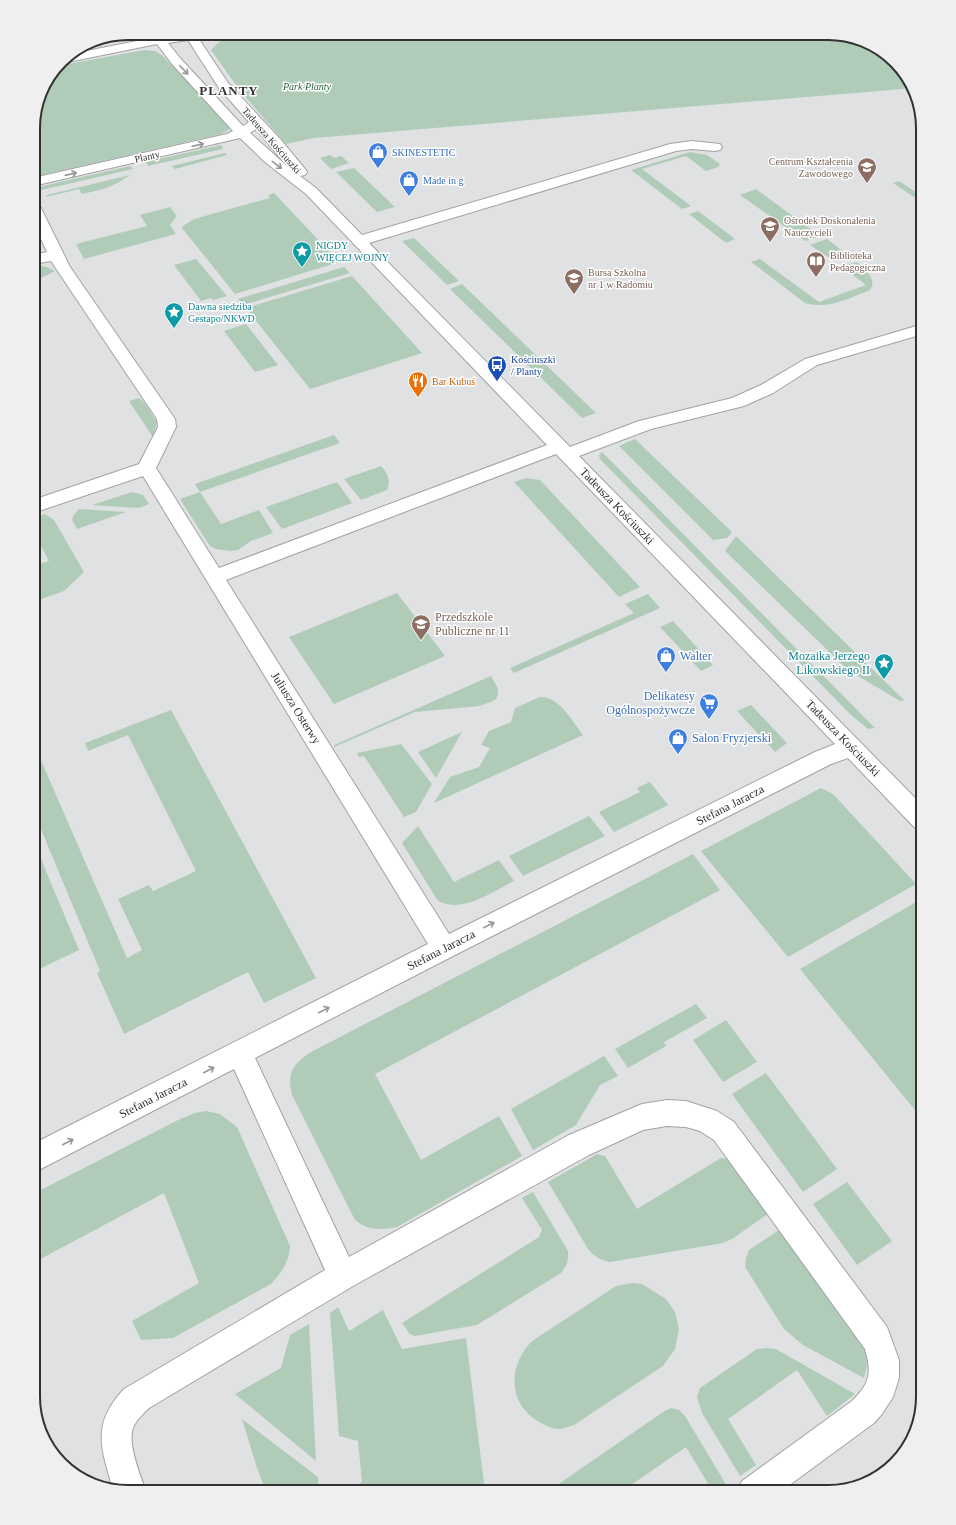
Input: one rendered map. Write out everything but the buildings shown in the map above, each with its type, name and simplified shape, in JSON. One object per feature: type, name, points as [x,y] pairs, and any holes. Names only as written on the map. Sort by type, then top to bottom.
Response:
[{"type":"street","points":[[79,55],[141,40]]},
{"type":"street","name":"Tadeusza Kościuszki","points":[[160,40],[176,61],[242,133],[270,159],[311,191],[916,814]]},
{"type":"street","name":"Tadeusza Kościuszki","points":[[194,40],[223,85],[294,164],[311,191]]},
{"type":"street","name":"Planty","points":[[40,180],[203,144],[242,133],[257,122]]},
{"type":"street","points":[[359,241],[675,147],[692,145],[715,147]]},
{"type":"street","points":[[40,221],[56,255],[166,420],[167,427],[148,462],[147,468],[40,505]]},
{"type":"street","points":[[40,258],[56,255]]},
{"type":"street","points":[[215,576],[563,450],[645,425],[738,402],[767,389],[811,362],[916,331]]},
{"type":"street","name":"Juliusza Osterwy","points":[[147,468],[444,948]]},
{"type":"street","name":"Stefana Jaracza","points":[[40,1155],[444,948],[816,762],[852,747]]},
{"type":"street","points":[[240,1054],[343,1276]]},
{"type":"street","points":[[128,1485],[120,1457],[117,1439],[118,1426],[125,1412],[138,1397],[343,1276],[539,1168],[614,1129],[642,1117],[667,1113],[686,1114],[707,1120],[724,1131],[736,1145],[876,1338],[882,1351],[886,1369],[882,1388],[878,1396],[863,1412],[764,1485]]},
{"type":"green space","name":"Park Planty","points":[[225,40],[834,40],[857,45],[877,55],[894,70],[907,89],[314,138],[286,144],[241,92],[211,50],[219,42]]},
{"type":"green space","points":[[144,50],[155,51],[163,56],[231,127],[224,133],[217,135],[40,175],[40,122],[43,105],[49,89],[58,74],[68,64]]},
{"type":"green space","points":[[221,145],[223,149],[148,166],[146,162]]},
{"type":"green space","points":[[690,152],[707,155],[720,164],[718,167],[706,171],[686,156],[642,169],[691,206],[682,209],[631,170]]},
{"type":"green space","points":[[225,153],[227,155],[175,169],[172,166]]},
{"type":"green space","points":[[330,155],[334,158],[341,156],[349,163],[331,169],[320,158]]},
{"type":"green space","points":[[130,166],[133,169],[40,190],[40,187]]},
{"type":"green space","points":[[354,168],[395,207],[377,212],[336,172]]},
{"type":"green space","points":[[130,175],[107,188],[82,194],[79,189],[46,197],[47,195]]},
{"type":"green space","points":[[899,181],[916,192],[916,198],[893,183]]},
{"type":"green space","points":[[756,189],[820,236],[805,241],[740,195]]},
{"type":"green space","points":[[274,193],[339,262],[235,294],[182,228],[194,219],[270,198],[268,195]]},
{"type":"green space","points":[[170,207],[177,216],[170,225],[176,234],[84,259],[76,244],[147,226],[140,215]]},
{"type":"green space","points":[[698,211],[735,239],[726,243],[689,214]]},
{"type":"green space","points":[[414,238],[459,281],[447,285],[402,241]]},
{"type":"green space","points":[[827,239],[849,256],[834,261],[810,245]]},
{"type":"green space","points":[[196,259],[227,296],[213,300],[211,298],[201,301],[174,265]]},
{"type":"green space","points":[[760,259],[819,302],[866,285],[842,267],[857,262],[869,274],[872,286],[870,290],[838,302],[822,305],[805,303],[751,262]]},
{"type":"green space","points":[[40,265],[55,271],[40,278]]},
{"type":"green space","points":[[344,267],[350,273],[243,305],[238,299]]},
{"type":"green space","points":[[352,276],[422,353],[310,389],[246,308]]},
{"type":"green space","points":[[462,284],[596,413],[582,418],[450,289]]},
{"type":"green space","points":[[246,324],[278,365],[255,372],[224,331]]},
{"type":"green space","points":[[139,398],[144,402],[157,422],[153,437],[129,401]]},
{"type":"green space","points":[[334,435],[340,443],[200,492],[195,484]]},
{"type":"green space","points":[[635,439],[732,532],[727,538],[713,540],[619,446]]},
{"type":"green space","points":[[602,452],[875,728],[868,729],[851,715],[600,459],[599,455]]},
{"type":"green space","points":[[381,466],[388,477],[389,483],[387,490],[361,500],[344,479]]},
{"type":"green space","points":[[526,478],[540,480],[640,587],[619,597],[514,482]]},
{"type":"green space","points":[[337,482],[352,503],[282,529],[266,507]]},
{"type":"green space","points":[[132,492],[143,495],[149,504],[139,508],[92,505]]},
{"type":"green space","points":[[200,492],[221,524],[259,510],[273,533],[251,541],[238,550],[230,551],[216,549],[210,546],[180,499]]},
{"type":"green space","points":[[79,509],[126,512],[77,529],[72,520],[73,516]]},
{"type":"green space","points":[[45,514],[54,520],[84,572],[64,591],[40,600],[40,564],[49,561],[40,544],[40,516]]},
{"type":"green space","points":[[736,536],[904,700],[900,701],[848,670],[725,551]]},
{"type":"green space","points":[[397,593],[445,656],[334,704],[289,637]]},
{"type":"green space","points":[[648,594],[660,608],[514,673],[510,668],[634,613],[625,604]]},
{"type":"green space","points":[[673,621],[713,665],[701,671],[660,627]]},
{"type":"green space","points":[[491,676],[498,689],[498,694],[496,699],[491,702],[479,706],[415,712],[334,747],[334,745]]},
{"type":"green space","points":[[540,697],[547,698],[559,705],[583,735],[434,803],[450,777],[479,767],[490,748],[481,745],[489,731],[511,722],[515,708]]},
{"type":"green space","points":[[751,705],[787,743],[775,752],[737,711]]},
{"type":"green space","points":[[171,710],[316,978],[264,1003],[248,972],[124,1034],[97,973],[100,971],[40,827],[40,758],[127,958],[142,950],[118,899],[149,885],[153,891],[196,871],[128,735],[88,751],[85,743]]},
{"type":"green space","points":[[462,732],[436,778],[418,752]]},
{"type":"green space","points":[[401,744],[432,784],[416,812],[404,817],[364,756],[359,757],[357,753]]},
{"type":"green space","points":[[650,782],[668,805],[614,832],[599,812],[640,792],[637,788]]},
{"type":"green space","points":[[821,788],[833,794],[916,884],[788,957],[701,851]]},
{"type":"green space","points":[[589,816],[605,836],[523,876],[509,856]]},
{"type":"green space","points":[[418,826],[454,882],[499,860],[514,881],[487,896],[467,903],[457,905],[438,901],[402,843]]},
{"type":"green space","points":[[693,854],[720,890],[375,1074],[421,1160],[499,1116],[522,1156],[397,1227],[375,1229],[360,1224],[355,1220],[292,1095],[290,1080],[292,1070],[295,1065],[311,1052]]},
{"type":"green space","points":[[40,857],[79,950],[40,969]]},
{"type":"green space","points":[[916,902],[916,1111],[800,969]]},
{"type":"green space","points":[[696,1004],[707,1018],[664,1042],[666,1046],[628,1068],[615,1049]]},
{"type":"green space","points":[[726,1020],[757,1062],[723,1082],[693,1040]]},
{"type":"green space","points":[[604,1056],[618,1076],[600,1085],[576,1125],[533,1150],[511,1109]]},
{"type":"green space","points":[[766,1073],[837,1169],[803,1192],[732,1094]]},
{"type":"green space","points":[[206,1111],[220,1114],[237,1127],[290,1246],[288,1257],[282,1271],[271,1284],[173,1338],[141,1340],[132,1321],[199,1283],[164,1193],[40,1259],[40,1190],[180,1119],[195,1113]]},
{"type":"green space","points":[[597,1154],[605,1156],[637,1209],[721,1158],[733,1159],[772,1211],[732,1239],[723,1243],[610,1262],[603,1260],[595,1256],[588,1249],[548,1182]]},
{"type":"green space","points":[[847,1182],[892,1241],[857,1265],[813,1204]]},
{"type":"green space","points":[[533,1192],[568,1251],[567,1263],[561,1273],[477,1325],[415,1336],[410,1334],[402,1323],[539,1237],[542,1230],[522,1198]]},
{"type":"green space","points":[[782,1228],[864,1346],[867,1362],[864,1378],[803,1345],[784,1329],[745,1267],[749,1250]]},
{"type":"green space","points":[[632,1283],[642,1284],[666,1299],[675,1312],[679,1329],[675,1349],[663,1366],[574,1425],[562,1429],[556,1429],[536,1420],[520,1403],[514,1382],[519,1360],[524,1350],[532,1341],[616,1286]]},
{"type":"green space","points":[[338,1307],[349,1331],[383,1310],[402,1349],[466,1338],[484,1485],[356,1485],[362,1482],[358,1441],[339,1436],[330,1313]]},
{"type":"green space","points":[[309,1324],[316,1461],[235,1394],[281,1368],[290,1335]]},
{"type":"green space","points":[[757,1349],[776,1349],[855,1394],[827,1416],[797,1370],[728,1419],[756,1465],[740,1476],[702,1413],[697,1397],[700,1388]]},
{"type":"green space","points":[[672,1408],[679,1410],[685,1416],[726,1485],[709,1485],[686,1447],[631,1485],[557,1485],[666,1410]]},
{"type":"green space","points":[[242,1419],[318,1477],[319,1485],[263,1485]]},
{"type":"place","name":"SKINESTETIC","points":[[378,169]]},
{"type":"place","name":"Centrum Kształcenia Zawodowego","points":[[867,184]]},
{"type":"place","name":"Made in g","points":[[409,197]]},
{"type":"place","name":"Ośrodek Doskonalenia Nauczycieli","points":[[770,243]]},
{"type":"place","name":"NIGDY WIĘCEJ WOJNY","points":[[302,268]]},
{"type":"place","name":"Biblioteka Pedagogiczna","points":[[816,278]]},
{"type":"place","name":"Bursa Szkolna nr 1 w Radomiu","points":[[574,295]]},
{"type":"place","name":"Dawna siedziba Gestapo/NKWD","points":[[174,329]]},
{"type":"place","name":"Kościuszki / Planty","points":[[497,382]]},
{"type":"place","name":"Bar Kubuś","points":[[418,398]]},
{"type":"place","name":"Przedszkole Publiczne nr 11","points":[[421,641]]},
{"type":"place","name":"Walter","points":[[666,673]]},
{"type":"place","name":"Mozaika Jerzego Likowskiego II","points":[[884,680]]},
{"type":"place","name":"Delikatesy Ogólnospożywcze","points":[[709,720]]},
{"type":"place","name":"Salon Fryzjerski","points":[[678,755]]},
{"type":"district","name":"PLANTY","points":[[229,90]]}]
